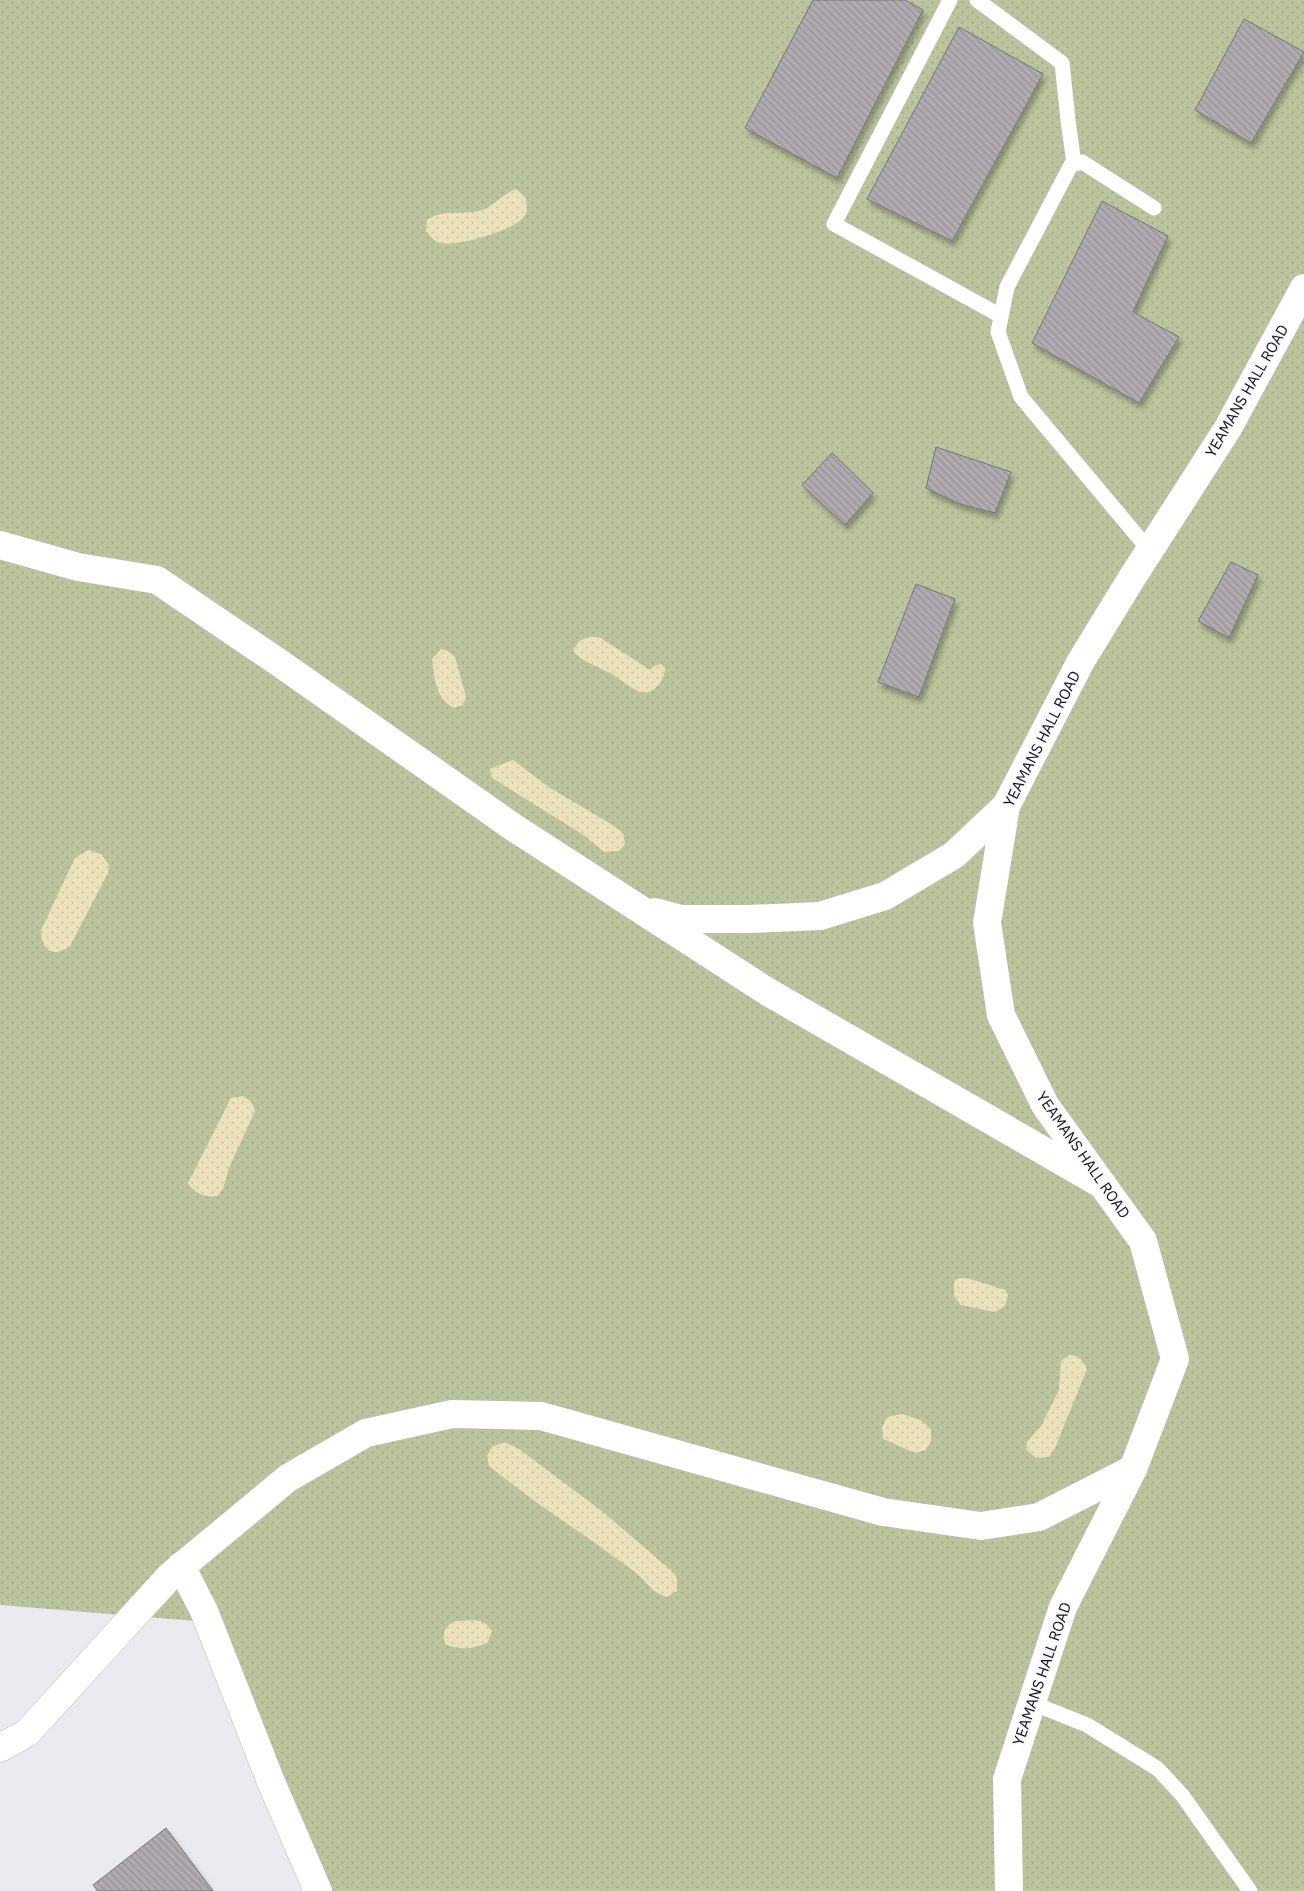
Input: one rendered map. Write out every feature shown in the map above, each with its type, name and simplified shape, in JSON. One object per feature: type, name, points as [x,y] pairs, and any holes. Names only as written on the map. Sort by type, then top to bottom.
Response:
[{"type":"street","name":"YEAMANS HALL ROAD","points":[[1009,1891],[1007,1779],[1064,1606],[1133,1468],[1175,1359],[1143,1241],[1045,1105],[1001,1015],[987,923],[1006,806],[1081,661],[1228,428],[1304,288]]},
{"type":"street","points":[[0,545],[78,567],[157,580],[281,664],[513,827],[768,992],[1103,1185]]},
{"type":"street","points":[[640,909],[681,919],[820,916],[885,896],[954,856],[1006,806]]},
{"type":"street","points":[[0,1748],[27,1733],[181,1566],[288,1478],[366,1433],[452,1414],[541,1416],[883,1512],[981,1526],[1039,1517],[1133,1468]]},
{"type":"street","points":[[181,1566],[204,1611],[271,1782],[318,1891]]},
{"type":"lane","points":[[950,0],[834,224],[1001,316]]},
{"type":"lane","points":[[977,0],[1062,63],[1074,164]]},
{"type":"lane","points":[[1150,550],[1021,397],[998,332],[1007,287],[1070,165],[1082,162],[1154,208]]},
{"type":"lane","points":[[1032,1704],[1087,1725],[1158,1769],[1182,1795],[1250,1891]]},
{"type":"green space","points":[[0,0],[1304,0],[1304,1891],[325,1891],[208,1622],[0,1605]]},
{"type":"sand","points":[[516,189],[526,198],[526,213],[522,219],[501,231],[473,240],[449,244],[436,241],[426,231],[427,220],[433,216],[482,210]]},
{"type":"sand","points":[[588,637],[599,637],[650,670],[654,666],[661,664],[665,668],[658,686],[645,693],[640,692],[610,673],[585,661],[573,651],[579,641]]},
{"type":"sand","points":[[441,649],[448,651],[455,657],[466,697],[463,705],[454,708],[443,699],[435,680],[432,659]]},
{"type":"sand","points":[[513,760],[550,788],[616,827],[623,833],[625,844],[619,851],[604,852],[582,834],[492,778],[490,769]]},
{"type":"sand","points":[[88,850],[101,854],[109,865],[108,873],[70,946],[64,950],[53,952],[43,943],[41,930],[75,858]]},
{"type":"sand","points":[[243,1096],[251,1102],[255,1111],[229,1168],[223,1189],[217,1196],[201,1194],[193,1190],[188,1183],[231,1098]]},
{"type":"sand","points":[[959,1278],[967,1278],[1005,1290],[1008,1296],[1005,1306],[995,1312],[961,1305],[954,1296],[954,1281]]},
{"type":"sand","points":[[1069,1355],[1081,1359],[1087,1369],[1055,1448],[1049,1457],[1036,1458],[1026,1449],[1027,1442],[1041,1426],[1059,1390],[1061,1361]]},
{"type":"sand","points":[[902,1414],[920,1420],[931,1429],[931,1441],[926,1450],[915,1453],[883,1439],[882,1428],[887,1417]]},
{"type":"sand","points":[[504,1442],[519,1449],[603,1512],[673,1572],[677,1578],[677,1591],[667,1597],[658,1593],[635,1572],[525,1494],[489,1466],[487,1456],[492,1447]]},
{"type":"sand","points":[[457,1621],[477,1621],[485,1624],[492,1631],[488,1642],[467,1648],[456,1648],[445,1644],[445,1629]]},
{"type":"building","points":[[813,0],[905,0],[923,10],[837,178],[745,128]]},
{"type":"building","points":[[1244,19],[1304,52],[1251,143],[1195,110]]},
{"type":"building","points":[[959,27],[1043,74],[952,241],[867,199]]},
{"type":"building","points":[[1102,201],[1168,236],[1133,312],[1179,337],[1139,403],[1032,343]]},
{"type":"building","points":[[936,447],[1011,472],[995,513],[960,504],[926,488]]},
{"type":"building","points":[[832,453],[873,493],[845,525],[802,485]]},
{"type":"building","points":[[1231,562],[1258,575],[1229,638],[1198,621]]},
{"type":"building","points":[[916,584],[955,599],[919,697],[878,682]]},
{"type":"building","points":[[166,1828],[213,1891],[98,1891],[93,1885]]}]
